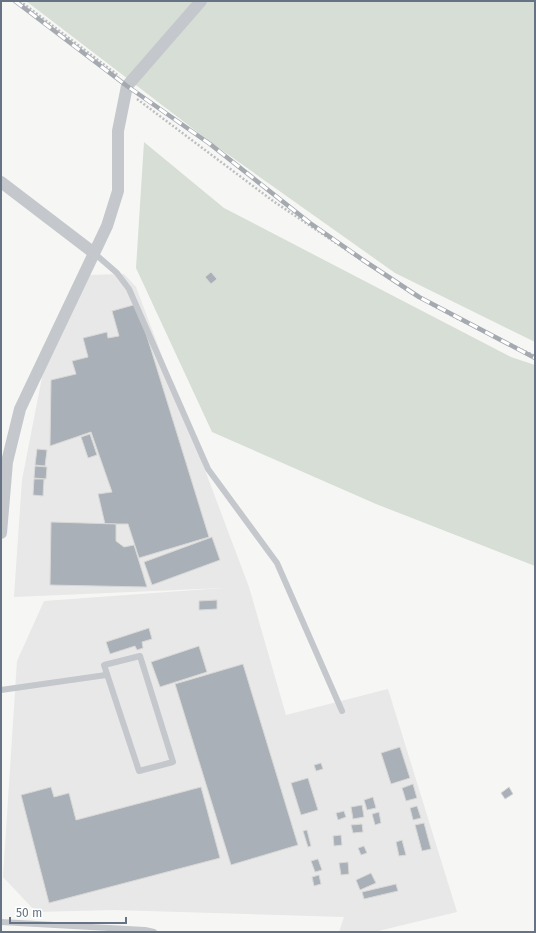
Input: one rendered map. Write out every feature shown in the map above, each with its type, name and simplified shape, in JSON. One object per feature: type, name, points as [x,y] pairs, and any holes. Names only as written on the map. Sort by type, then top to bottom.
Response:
[{"type":"street","points":[[1,533],[7,462],[20,409],[107,226],[118,191],[118,130],[127,86],[201,1]]},
{"type":"street","points":[[1,182],[94,253]]},
{"type":"lane","points":[[94,253],[117,273],[129,289],[208,469],[277,563],[342,711]]},
{"type":"lane","points":[[140,656],[173,762],[138,771],[106,675],[104,665],[140,656]]},
{"type":"lane","points":[[1,690],[106,675]]},
{"type":"lane","points":[[1,922],[145,930],[154,932]]},
{"type":"lane","points":[[52,925],[54,932]]},
{"type":"path","points":[[20,1],[119,76],[126,90],[273,201],[410,293],[458,319],[535,356]]},
{"type":"shaded area","points":[[26,1],[535,1],[535,342],[395,273],[209,141]]},
{"type":"shaded area","points":[[144,142],[224,208],[511,357],[535,365],[535,566],[376,504],[212,432],[136,268]]},
{"type":"shaded area","points":[[124,274],[136,287],[249,587],[286,715],[388,689],[457,912],[374,932],[339,932],[344,917],[113,910],[36,912],[3,877],[17,661],[44,601],[223,588],[14,597],[22,480],[43,372],[89,275]]},
{"type":"building","points":[[211,272],[217,279],[211,284],[205,277]]},
{"type":"building","points":[[137,304],[209,537],[139,558],[128,524],[105,524],[98,494],[112,492],[91,432],[50,446],[51,380],[76,374],[72,361],[88,357],[83,338],[107,332],[108,338],[119,336],[112,311]]},
{"type":"building","points":[[90,434],[97,455],[88,458],[81,437]]},
{"type":"building","points":[[37,449],[47,450],[45,466],[35,465]]},
{"type":"building","points":[[35,466],[47,467],[46,479],[34,478]]},
{"type":"building","points":[[34,479],[44,479],[43,496],[33,495]]},
{"type":"building","points":[[51,522],[116,524],[116,541],[124,547],[134,545],[147,587],[50,585]]},
{"type":"building","points":[[212,537],[220,560],[152,585],[144,562]]},
{"type":"building","points":[[217,600],[217,609],[199,610],[199,601]]},
{"type":"building","points":[[149,628],[152,639],[142,642],[143,648],[137,650],[135,646],[110,654],[106,642]]},
{"type":"building","points":[[199,646],[207,672],[160,687],[151,662]]},
{"type":"building","points":[[243,664],[298,845],[231,865],[175,684]]},
{"type":"building","points":[[400,747],[410,778],[391,784],[381,753]]},
{"type":"building","points":[[321,763],[323,769],[316,771],[314,765]]},
{"type":"building","points":[[308,778],[318,810],[301,815],[291,783]]},
{"type":"building","points":[[413,784],[417,798],[406,801],[402,788]]},
{"type":"building","points":[[51,787],[54,797],[69,793],[76,820],[201,787],[220,858],[49,903],[21,795]]},
{"type":"building","points":[[509,787],[513,794],[505,799],[501,793]]},
{"type":"building","points":[[373,797],[376,808],[367,810],[364,800]]},
{"type":"building","points":[[362,805],[364,817],[353,819],[351,807]]},
{"type":"building","points":[[417,806],[421,818],[413,820],[410,808]]},
{"type":"building","points":[[344,811],[346,817],[338,820],[336,813]]},
{"type":"building","points":[[379,812],[381,823],[375,825],[372,814]]},
{"type":"building","points":[[424,823],[431,849],[422,851],[415,825]]},
{"type":"building","points":[[362,824],[363,832],[353,833],[351,825]]},
{"type":"building","points":[[307,830],[311,846],[308,847],[303,831]]},
{"type":"building","points":[[341,835],[342,845],[334,846],[333,836]]},
{"type":"building","points":[[402,840],[406,855],[399,856],[396,842]]},
{"type":"building","points":[[364,846],[367,853],[361,855],[358,848]]},
{"type":"building","points":[[318,859],[322,870],[315,872],[311,861]]},
{"type":"building","points":[[348,862],[349,874],[341,875],[339,863]]},
{"type":"building","points":[[371,873],[376,883],[360,890],[356,880]]},
{"type":"building","points":[[319,875],[321,884],[314,886],[312,877]]},
{"type":"building","points":[[396,884],[398,891],[364,899],[362,892]]},
{"type":"railway","points":[[15,1],[127,86],[210,144],[310,223],[363,260],[419,297],[535,358]]}]
